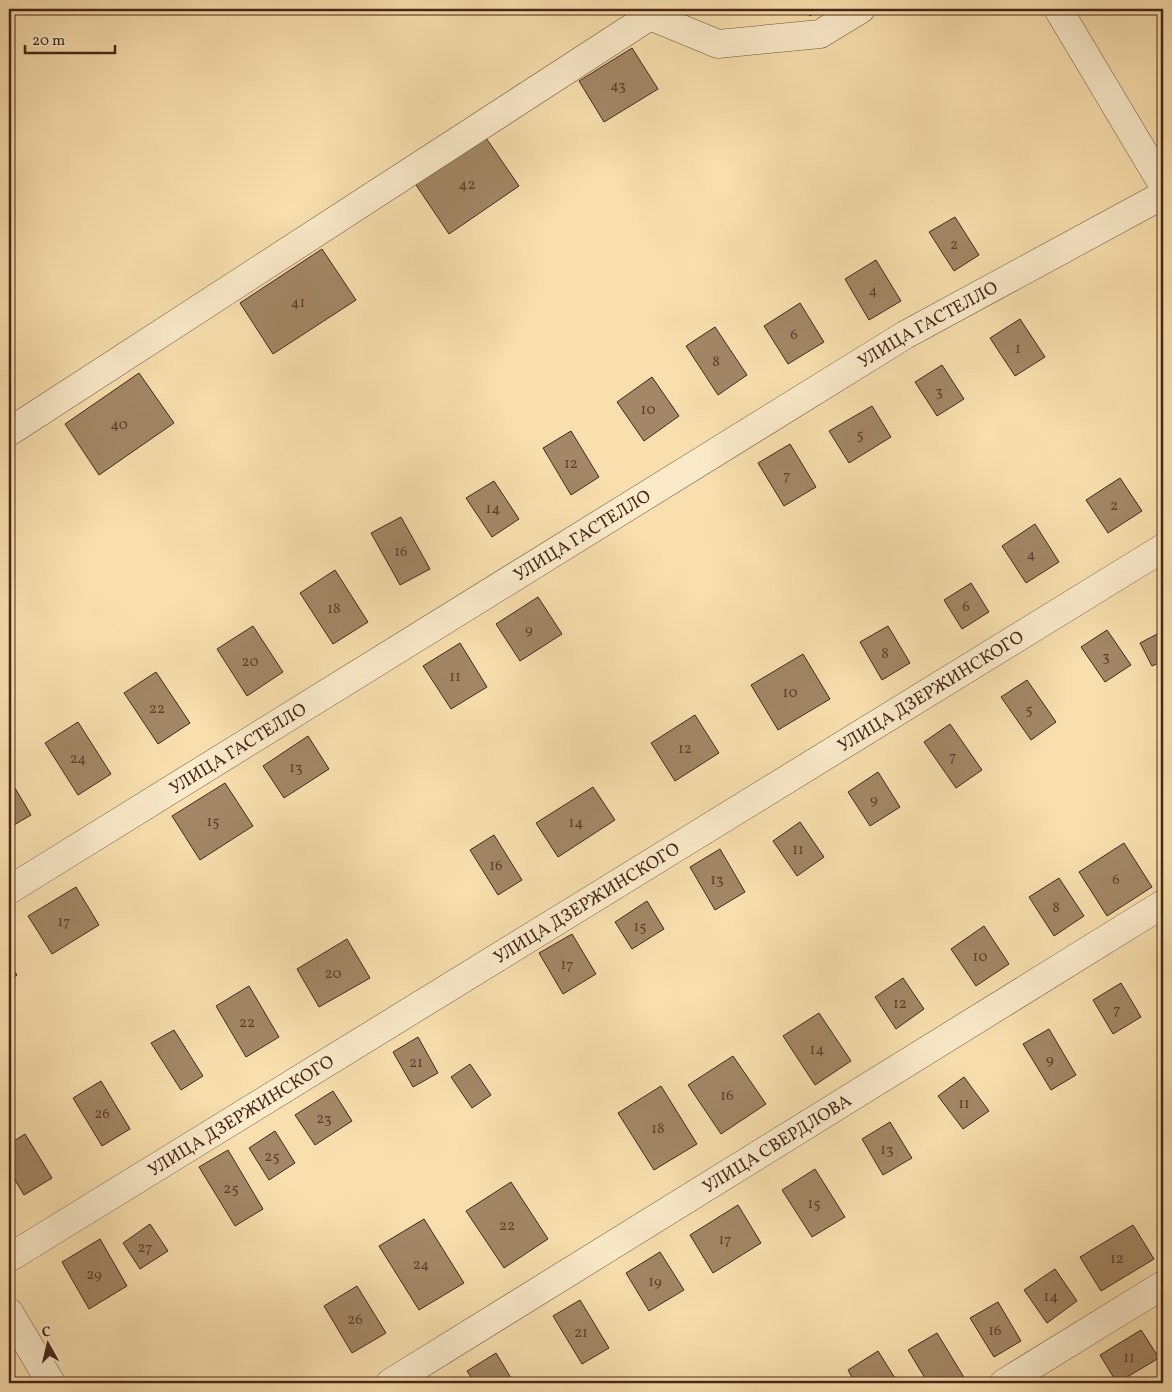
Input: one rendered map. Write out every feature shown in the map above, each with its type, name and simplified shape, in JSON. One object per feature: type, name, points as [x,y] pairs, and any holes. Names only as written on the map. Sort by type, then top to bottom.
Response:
[{"type":"street","points":[[9,432],[650,16],[718,44],[820,34],[860,9]]},
{"type":"street","points":[[1058,9],[1163,185]]},
{"type":"street","name":"УЛИЦА ГАСТЕЛЛО","points":[[9,890],[905,335],[1163,195]]},
{"type":"street","name":"УЛИЦА ДЗЕРЖИНСКОГО","points":[[9,1258],[1163,548]]},
{"type":"street","name":"УЛИЦА СВЕРДЛОВА","points":[[390,1383],[1163,904]]},
{"type":"street","points":[[1004,1383],[1163,1285]]},
{"type":"street","points":[[9,1312],[51,1383]]},
{"type":"building","points":[[805,9],[820,9],[810,16]]},
{"type":"building","points":[[632,48],[658,89],[604,122],[579,81]]},
{"type":"building","points":[[484,135],[519,186],[449,234],[414,182]]},
{"type":"building","points":[[955,217],[979,255],[954,271],[929,232]]},
{"type":"building","points":[[322,249],[356,300],[273,354],[240,303]]},
{"type":"building","points":[[876,260],[901,301],[869,320],[845,279]]},
{"type":"building","points":[[800,303],[824,342],[788,364],[764,326]]},
{"type":"building","points":[[1020,319],[1045,357],[1015,376],[990,338]]},
{"type":"building","points":[[715,327],[747,375],[718,395],[686,346]]},
{"type":"building","points":[[942,365],[964,399],[937,416],[915,382]]},
{"type":"building","points":[[139,373],[174,423],[99,475],[65,424]]},
{"type":"building","points":[[652,377],[679,416],[644,441],[617,402]]},
{"type":"building","points":[[872,406],[891,437],[849,463],[829,431]]},
{"type":"building","points":[[571,431],[599,477],[571,495],[543,448]]},
{"type":"building","points":[[790,444],[816,487],[784,506],[758,463]]},
{"type":"building","points":[[1120,478],[1142,511],[1108,533],[1086,500]]},
{"type":"building","points":[[494,481],[519,519],[492,537],[466,498]]},
{"type":"building","points":[[401,517],[430,569],[400,585],[371,533]]},
{"type":"building","points":[[1035,524],[1059,562],[1026,583],[1002,546]]},
{"type":"building","points":[[335,570],[368,622],[333,644],[300,593]]},
{"type":"building","points":[[971,583],[989,612],[962,629],[944,600]]},
{"type":"building","points":[[538,597],[562,634],[520,661],[496,624]]},
{"type":"building","points":[[253,626],[283,672],[247,696],[217,649]]},
{"type":"building","points":[[888,626],[910,663],[882,680],[860,642]]},
{"type":"building","points":[[1107,630],[1131,665],[1105,682],[1081,647]]},
{"type":"building","points":[[1163,631],[1163,661],[1152,666],[1140,643]]},
{"type":"building","points":[[460,643],[487,687],[451,709],[423,666]]},
{"type":"building","points":[[803,654],[830,699],[778,730],[751,685]]},
{"type":"building","points":[[156,672],[190,723],[158,744],[124,693]]},
{"type":"building","points":[[1027,680],[1056,722],[1031,740],[1001,697]]},
{"type":"building","points":[[695,715],[719,753],[675,781],[651,743]]},
{"type":"building","points":[[78,722],[111,774],[78,795],[45,743]]},
{"type":"building","points":[[950,724],[982,770],[956,788],[924,742]]},
{"type":"building","points":[[308,736],[329,769],[284,798],[263,766]]},
{"type":"building","points":[[878,772],[900,807],[870,826],[848,792]]},
{"type":"building","points":[[9,778],[31,815],[9,828]]},
{"type":"building","points":[[225,783],[253,826],[200,860],[172,816]]},
{"type":"building","points":[[593,787],[615,820],[558,857],[536,823]]},
{"type":"building","points":[[800,822],[824,857],[797,876],[773,841]]},
{"type":"building","points":[[494,835],[522,880],[498,895],[470,850]]},
{"type":"building","points":[[1124,843],[1152,887],[1107,916],[1079,872]]},
{"type":"building","points":[[720,849],[745,892],[715,910],[690,867]]},
{"type":"building","points":[[1059,878],[1084,916],[1054,936],[1029,897]]},
{"type":"building","points":[[76,887],[99,925],[52,954],[28,916]]},
{"type":"building","points":[[647,901],[664,929],[632,949],[615,922]]},
{"type":"building","points":[[984,926],[1009,964],[976,986],[951,949]]},
{"type":"building","points":[[572,934],[596,974],[563,994],[539,953]]},
{"type":"building","points":[[347,939],[370,978],[319,1007],[297,969]]},
{"type":"building","points":[[9,964],[17,975],[9,981]]},
{"type":"building","points":[[903,978],[924,1009],[896,1029],[875,997]]},
{"type":"building","points":[[1121,983],[1141,1017],[1113,1034],[1093,1000]]},
{"type":"building","points":[[249,986],[279,1037],[246,1057],[216,1006]]},
{"type":"building","points":[[819,1013],[851,1061],[815,1085],[783,1036]]},
{"type":"building","points":[[1049,1029],[1076,1075],[1051,1090],[1023,1044]]},
{"type":"building","points":[[174,1030],[203,1076],[181,1090],[151,1043]]},
{"type":"building","points":[[418,1037],[438,1073],[413,1087],[393,1052]]},
{"type":"building","points":[[733,1056],[766,1104],[721,1134],[688,1085]]},
{"type":"building","points":[[470,1064],[491,1095],[472,1108],[451,1077]]},
{"type":"building","points":[[964,1077],[989,1111],[963,1129],[938,1096]]},
{"type":"building","points":[[101,1081],[130,1129],[102,1146],[73,1098]]},
{"type":"building","points":[[661,1086],[697,1144],[654,1170],[618,1113]]},
{"type":"building","points":[[333,1091],[352,1121],[315,1145],[295,1115]]},
{"type":"building","points":[[890,1122],[912,1158],[883,1175],[862,1139]]},
{"type":"building","points":[[275,1131],[295,1163],[269,1180],[249,1148]]},
{"type":"building","points":[[25,1134],[52,1178],[24,1195],[9,1170],[9,1144]]},
{"type":"building","points":[[228,1150],[263,1209],[235,1226],[199,1167]]},
{"type":"building","points":[[815,1169],[845,1217],[812,1237],[782,1190]]},
{"type":"building","points":[[511,1182],[548,1239],[504,1268],[466,1211]]},
{"type":"building","points":[[738,1205],[761,1243],[713,1273],[690,1235]]},
{"type":"building","points":[[424,1219],[464,1283],[419,1310],[379,1246]]},
{"type":"building","points":[[150,1224],[168,1251],[140,1269],[123,1243]]},
{"type":"building","points":[[1133,1225],[1154,1259],[1101,1291],[1080,1257]]},
{"type":"building","points":[[100,1239],[127,1286],[89,1309],[62,1262]]},
{"type":"building","points":[[660,1252],[684,1290],[649,1311],[626,1273]]},
{"type":"building","points":[[1055,1269],[1077,1301],[1047,1323],[1024,1290]]},
{"type":"building","points":[[357,1286],[386,1333],[352,1353],[324,1306]]},
{"type":"building","points":[[580,1300],[609,1348],[582,1364],[553,1316]]},
{"type":"building","points":[[998,1302],[1021,1341],[994,1357],[970,1318]]},
{"type":"building","points":[[1141,1330],[1159,1358],[1117,1383],[1100,1355]]},
{"type":"building","points":[[937,1333],[965,1379],[958,1383],[928,1383],[908,1350]]},
{"type":"building","points":[[878,1351],[898,1383],[855,1383],[848,1370]]},
{"type":"building","points":[[496,1353],[514,1383],[475,1383],[467,1371]]}]
